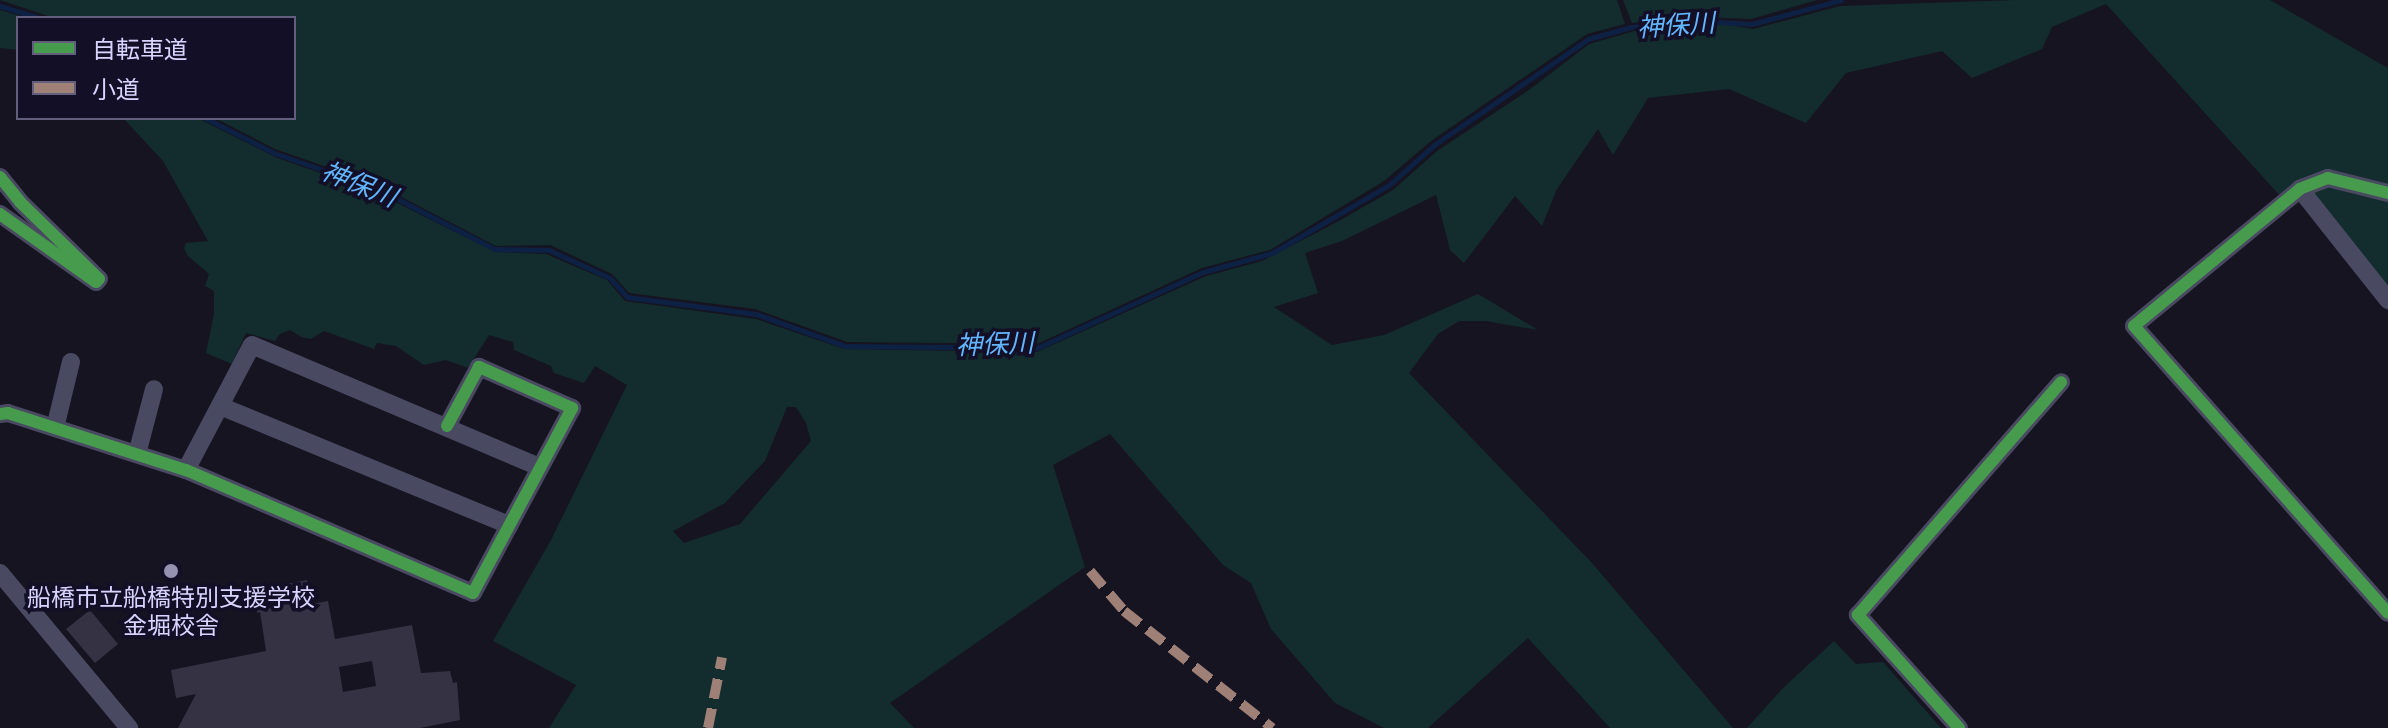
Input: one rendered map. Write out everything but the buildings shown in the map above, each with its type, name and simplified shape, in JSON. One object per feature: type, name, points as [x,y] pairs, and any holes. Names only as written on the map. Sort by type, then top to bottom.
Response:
[{"type":"street","points":[[0,177],[99,279],[96,282],[0,214]]},
{"type":"street","points":[[2388,193],[2328,178],[2300,189],[2134,326],[2388,613]]},
{"type":"street","points":[[2300,189],[2388,300]]},
{"type":"street","points":[[186,470],[252,345],[540,467]]},
{"type":"street","points":[[55,428],[71,362]]},
{"type":"street","points":[[0,414],[8,413],[186,470],[473,593],[572,408],[479,367],[447,426]]},
{"type":"street","points":[[1959,728],[1858,615],[2061,382]]},
{"type":"street","points":[[137,454],[154,389]]},
{"type":"street","points":[[220,406],[509,525]]},
{"type":"street","points":[[0,573],[129,728]]},
{"type":"green space","points":[[0,0],[1617,0],[1625,24],[1587,34],[1431,141],[1384,181],[1270,250],[1202,268],[1037,344],[847,342],[755,309],[629,293],[612,274],[550,245],[496,246],[378,185],[275,149],[219,120],[296,120],[296,16],[48,16]]},
{"type":"green space","points":[[1623,0],[1817,0],[1751,19],[1701,17],[1632,23]]},
{"type":"green space","points":[[2015,0],[2270,0],[2388,68],[2388,295],[2298,180],[2282,198],[2106,4],[2052,27],[2042,49],[1972,78],[1942,51],[1846,73],[1806,123],[1729,89],[1648,98],[1613,155],[1598,129],[1557,189],[1542,226],[1515,196],[1464,263],[1450,250],[1436,195],[1342,241],[1305,253],[1318,293],[1274,307],[1332,345],[1384,335],[1478,294],[1538,330],[1486,321],[1459,321],[1438,334],[1409,373],[1592,563],[1733,728],[1610,728],[1528,638],[1428,728],[1384,728],[1335,703],[1271,629],[1251,583],[1223,565],[1110,434],[1053,465],[1085,567],[890,703],[914,728],[549,728],[576,685],[493,641],[551,540],[627,385],[595,366],[584,383],[554,373],[551,366],[514,350],[513,342],[489,335],[468,368],[446,360],[424,365],[396,346],[377,343],[374,349],[324,331],[311,339],[290,330],[280,334],[275,341],[246,333],[232,364],[206,353],[214,314],[214,291],[205,286],[209,274],[188,256],[184,248],[186,243],[208,241],[163,161],[125,120],[201,120],[275,157],[377,193],[495,252],[546,254],[607,280],[625,301],[756,319],[844,349],[1037,352],[1206,276],[1262,261],[1337,222],[1393,190],[1437,151],[1529,90],[1589,44],[1638,30],[1716,23],[1753,29],[1840,6]],"holes":[[[787,407],[796,407],[806,423],[811,441],[740,524],[684,543],[673,531],[725,503],[765,461]]]},
{"type":"green space","points":[[0,10],[20,16],[16,16],[16,50],[0,48]]},
{"type":"green space","points":[[1834,641],[1856,664],[1883,662],[1941,728],[1747,728],[1782,689]]},
{"type":"waterway","name":"神保川","points":[[209,120],[274,153],[378,189],[494,249],[549,250],[610,278],[627,297],[756,314],[845,346],[1037,348],[1203,272],[1272,253],[1389,185],[1434,145],[1588,39],[1631,27],[1700,21],[1752,24],[1841,0]]},
{"type":"waterway","name":"神保川","points":[[0,6],[33,16]]},
{"type":"marked path","points":[[1090,571],[1124,611],[1272,728]]},
{"type":"marked path","points":[[708,728],[722,657]]},
{"type":"cycle path","points":[[0,177],[20,202],[99,279],[96,282],[0,214]]},
{"type":"cycle path","points":[[2388,193],[2328,178],[2300,189],[2134,326],[2388,613]]},
{"type":"cycle path","points":[[0,414],[8,413],[186,470],[473,593],[572,408],[479,367],[447,426]]},
{"type":"cycle path","points":[[1959,728],[1858,615],[2061,382]]},
{"type":"place","name":"船橋市立船橋特別支援学校 金堀校舎","points":[[171,571]]}]
